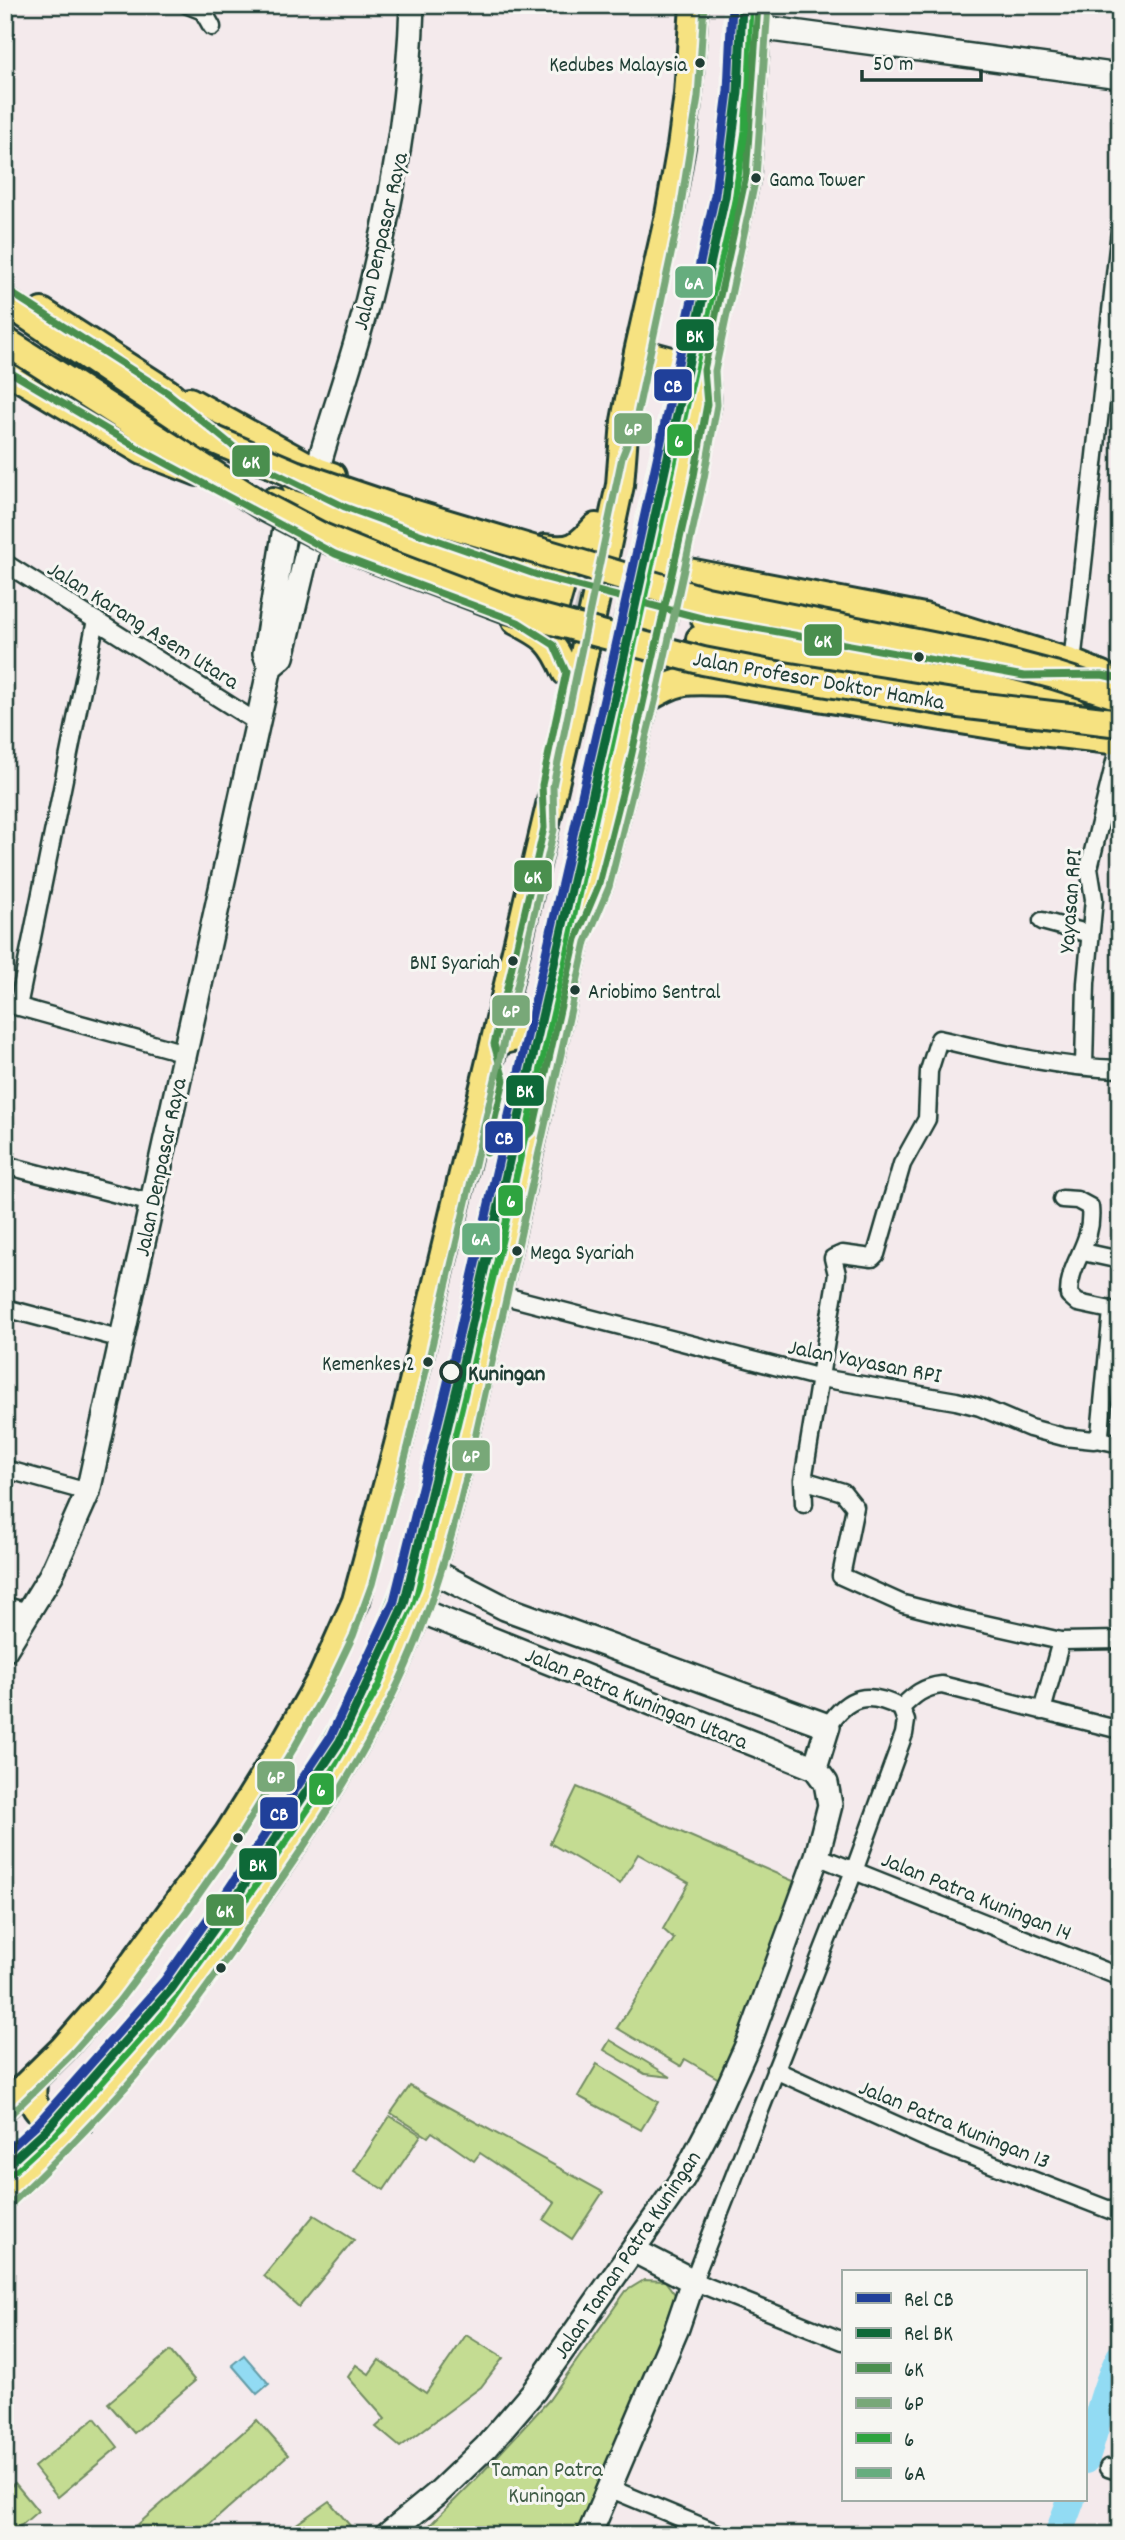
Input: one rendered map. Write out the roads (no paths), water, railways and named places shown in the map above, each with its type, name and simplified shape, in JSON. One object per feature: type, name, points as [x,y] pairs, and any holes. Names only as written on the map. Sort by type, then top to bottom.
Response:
[{"type":"main road","points":[[5,2106],[33,2080],[111,1994],[228,1834],[322,1677],[344,1631],[362,1581],[494,1044],[620,485],[625,421],[681,147],[688,95],[694,5]]},
{"type":"main road","points":[[5,2194],[80,2121],[166,2023],[274,1872],[370,1719],[418,1610],[431,1570],[464,1438],[497,1294],[576,939],[586,853],[679,446],[704,370],[746,176],[757,16]]},
{"type":"main road","points":[[5,289],[168,393],[251,461],[358,512],[540,587],[296,510],[143,450]]},
{"type":"main road","points":[[5,301],[208,437],[294,474],[392,508],[706,601],[982,656],[1120,696]]},
{"type":"main road","name":"Jalan Profesor Doktor Hamka","points":[[5,341],[263,506],[333,542],[507,609],[703,661],[765,673],[959,704],[1120,723]]},
{"type":"main road","points":[[638,352],[704,370]]},
{"type":"main road","points":[[5,369],[143,450],[335,554],[518,622],[554,645],[566,672]]},
{"type":"main road","points":[[576,939],[598,884],[645,700],[707,404],[704,370]]},
{"type":"main road","points":[[168,393],[191,402],[317,471],[560,554],[567,565],[553,614],[540,621],[518,622]]},
{"type":"main road","points":[[544,828],[542,785],[612,454],[625,421]]},
{"type":"main road","points":[[545,548],[563,551],[573,548],[596,527]]},
{"type":"main road","points":[[673,569],[924,617],[1111,677]]},
{"type":"main road","points":[[725,682],[703,670],[686,649],[696,604],[703,591],[710,585],[726,580]]},
{"type":"main road","points":[[1111,677],[1024,676],[703,629],[1055,701],[1120,741]]},
{"type":"main road","points":[[645,700],[668,685],[688,680],[725,682],[1023,730],[1120,741]]},
{"type":"main road","points":[[494,1044],[515,1036],[525,1037],[541,1051],[548,1063]]},
{"type":"main road","points":[[33,2080],[34,2104],[40,2112],[55,2119],[80,2121]]},
{"type":"street","points":[[188,5],[203,11],[212,27]]},
{"type":"street","name":"Jalan Denpasar Raya","points":[[317,471],[366,308],[401,140],[410,64],[412,5]]},
{"type":"street","points":[[757,16],[1120,76]]},
{"type":"street","points":[[1072,663],[1120,230]]},
{"type":"street","name":"Jalan Denpasar Raya","points":[[5,1650],[51,1575],[88,1492],[270,667],[265,653],[285,528]]},
{"type":"street","name":"Jalan Denpasar Raya","points":[[270,667],[282,657],[310,540]]},
{"type":"street","name":"Jalan Karang Asem Utara","points":[[5,563],[258,723]]},
{"type":"street","points":[[96,620],[12,1005],[185,1053]]},
{"type":"street","name":"Yayasan RPI","points":[[1084,1066],[1094,899],[1089,868],[1120,741]]},
{"type":"street","points":[[1042,921],[1090,934]]},
{"type":"street","points":[[804,1504],[803,1480],[837,1274],[834,1258],[842,1254],[872,1258],[876,1254],[902,1164],[927,1119],[929,1071],[939,1039],[1025,1058],[1120,1069]]},
{"type":"street","points":[[5,1165],[152,1203]]},
{"type":"street","points":[[1062,1199],[1077,1200],[1090,1207],[1091,1228],[1083,1252],[1068,1280],[1069,1295],[1078,1303],[1116,1311],[1113,1385],[1097,1439]]},
{"type":"street","points":[[1083,1252],[1120,1260]]},
{"type":"street","name":"Jalan Yayasan RPI","points":[[497,1294],[821,1378],[980,1406],[1041,1431],[1074,1439],[1097,1439],[1120,1444]]},
{"type":"street","points":[[5,1308],[122,1339]]},
{"type":"street","points":[[5,1469],[88,1492]]},
{"type":"street","points":[[803,1480],[843,1492],[855,1507],[841,1576],[903,1604],[1061,1641],[1120,1640]]},
{"type":"street","name":"Jalan Patra Kuningan Utara","points":[[431,1570],[505,1608],[828,1726]]},
{"type":"street","points":[[5,1606],[29,1612]]},
{"type":"street","name":"Jalan Patra Kuningan Utara","points":[[418,1610],[815,1768]]},
{"type":"street","points":[[1042,1711],[1061,1641]]},
{"type":"street","points":[[815,1768],[828,1726],[840,1708],[853,1700],[871,1698],[888,1701],[901,1708],[916,1693],[929,1686],[942,1685],[1120,1730]]},
{"type":"street","name":"Jalan Taman Patra Kuningan","points":[[589,2535],[677,2328],[852,1875],[904,1734],[906,1721],[901,1708]]},
{"type":"street","name":"Jalan Taman Patra Kuningan","points":[[387,2535],[436,2494],[486,2446],[534,2391],[683,2178],[713,2121],[751,2037],[817,1856],[830,1805],[826,1783],[815,1768]]},
{"type":"street","name":"Jalan Patra Kuningan 14","points":[[817,1856],[852,1875],[1120,1977]]},
{"type":"street","name":"Jalan Patra Kuningan 13","points":[[775,2070],[932,2141],[1120,2214]]},
{"type":"street","points":[[633,2250],[693,2281],[842,2341]]},
{"type":"street","points":[[609,2488],[722,2535]]},
{"type":"water","points":[[244,2355],[269,2384],[257,2394],[232,2365]]},
{"type":"waterway","points":[[1086,2457],[1120,2357]]},
{"type":"waterway","points":[[1058,2535],[1070,2502]]},
{"type":"tunnel","points":[[543,577],[705,619]]},
{"type":"tunnel","points":[[537,597],[700,639]]},
{"type":"rail line","name":"CB","points":[[5,2153],[40,2121],[164,1981],[224,1896],[331,1736],[394,1601],[450,1374],[610,673],[715,195],[728,91],[732,5]]},
{"type":"rail line","name":"BK","points":[[12,2161],[48,2128],[172,1988],[233,1902],[340,1741],[404,1604],[460,1376],[620,675],[725,197],[738,92],[742,5]]},
{"type":"place","name":"Kedubes Malaysia","points":[[700,63]]},
{"type":"place","name":"Gama Tower","points":[[756,178]]},
{"type":"place","name":"BNI Syariah","points":[[513,961]]},
{"type":"place","name":"Ariobimo Sentral","points":[[575,990]]},
{"type":"place","name":"Mega Syariah","points":[[517,1251]]},
{"type":"place","name":"Kemenkes 2","points":[[428,1362]]},
{"type":"place","name":"Kuningan","points":[[451,1372]]},
{"type":"park label","name":"Taman Patra Kuningan","points":[[547,2481]]}]
